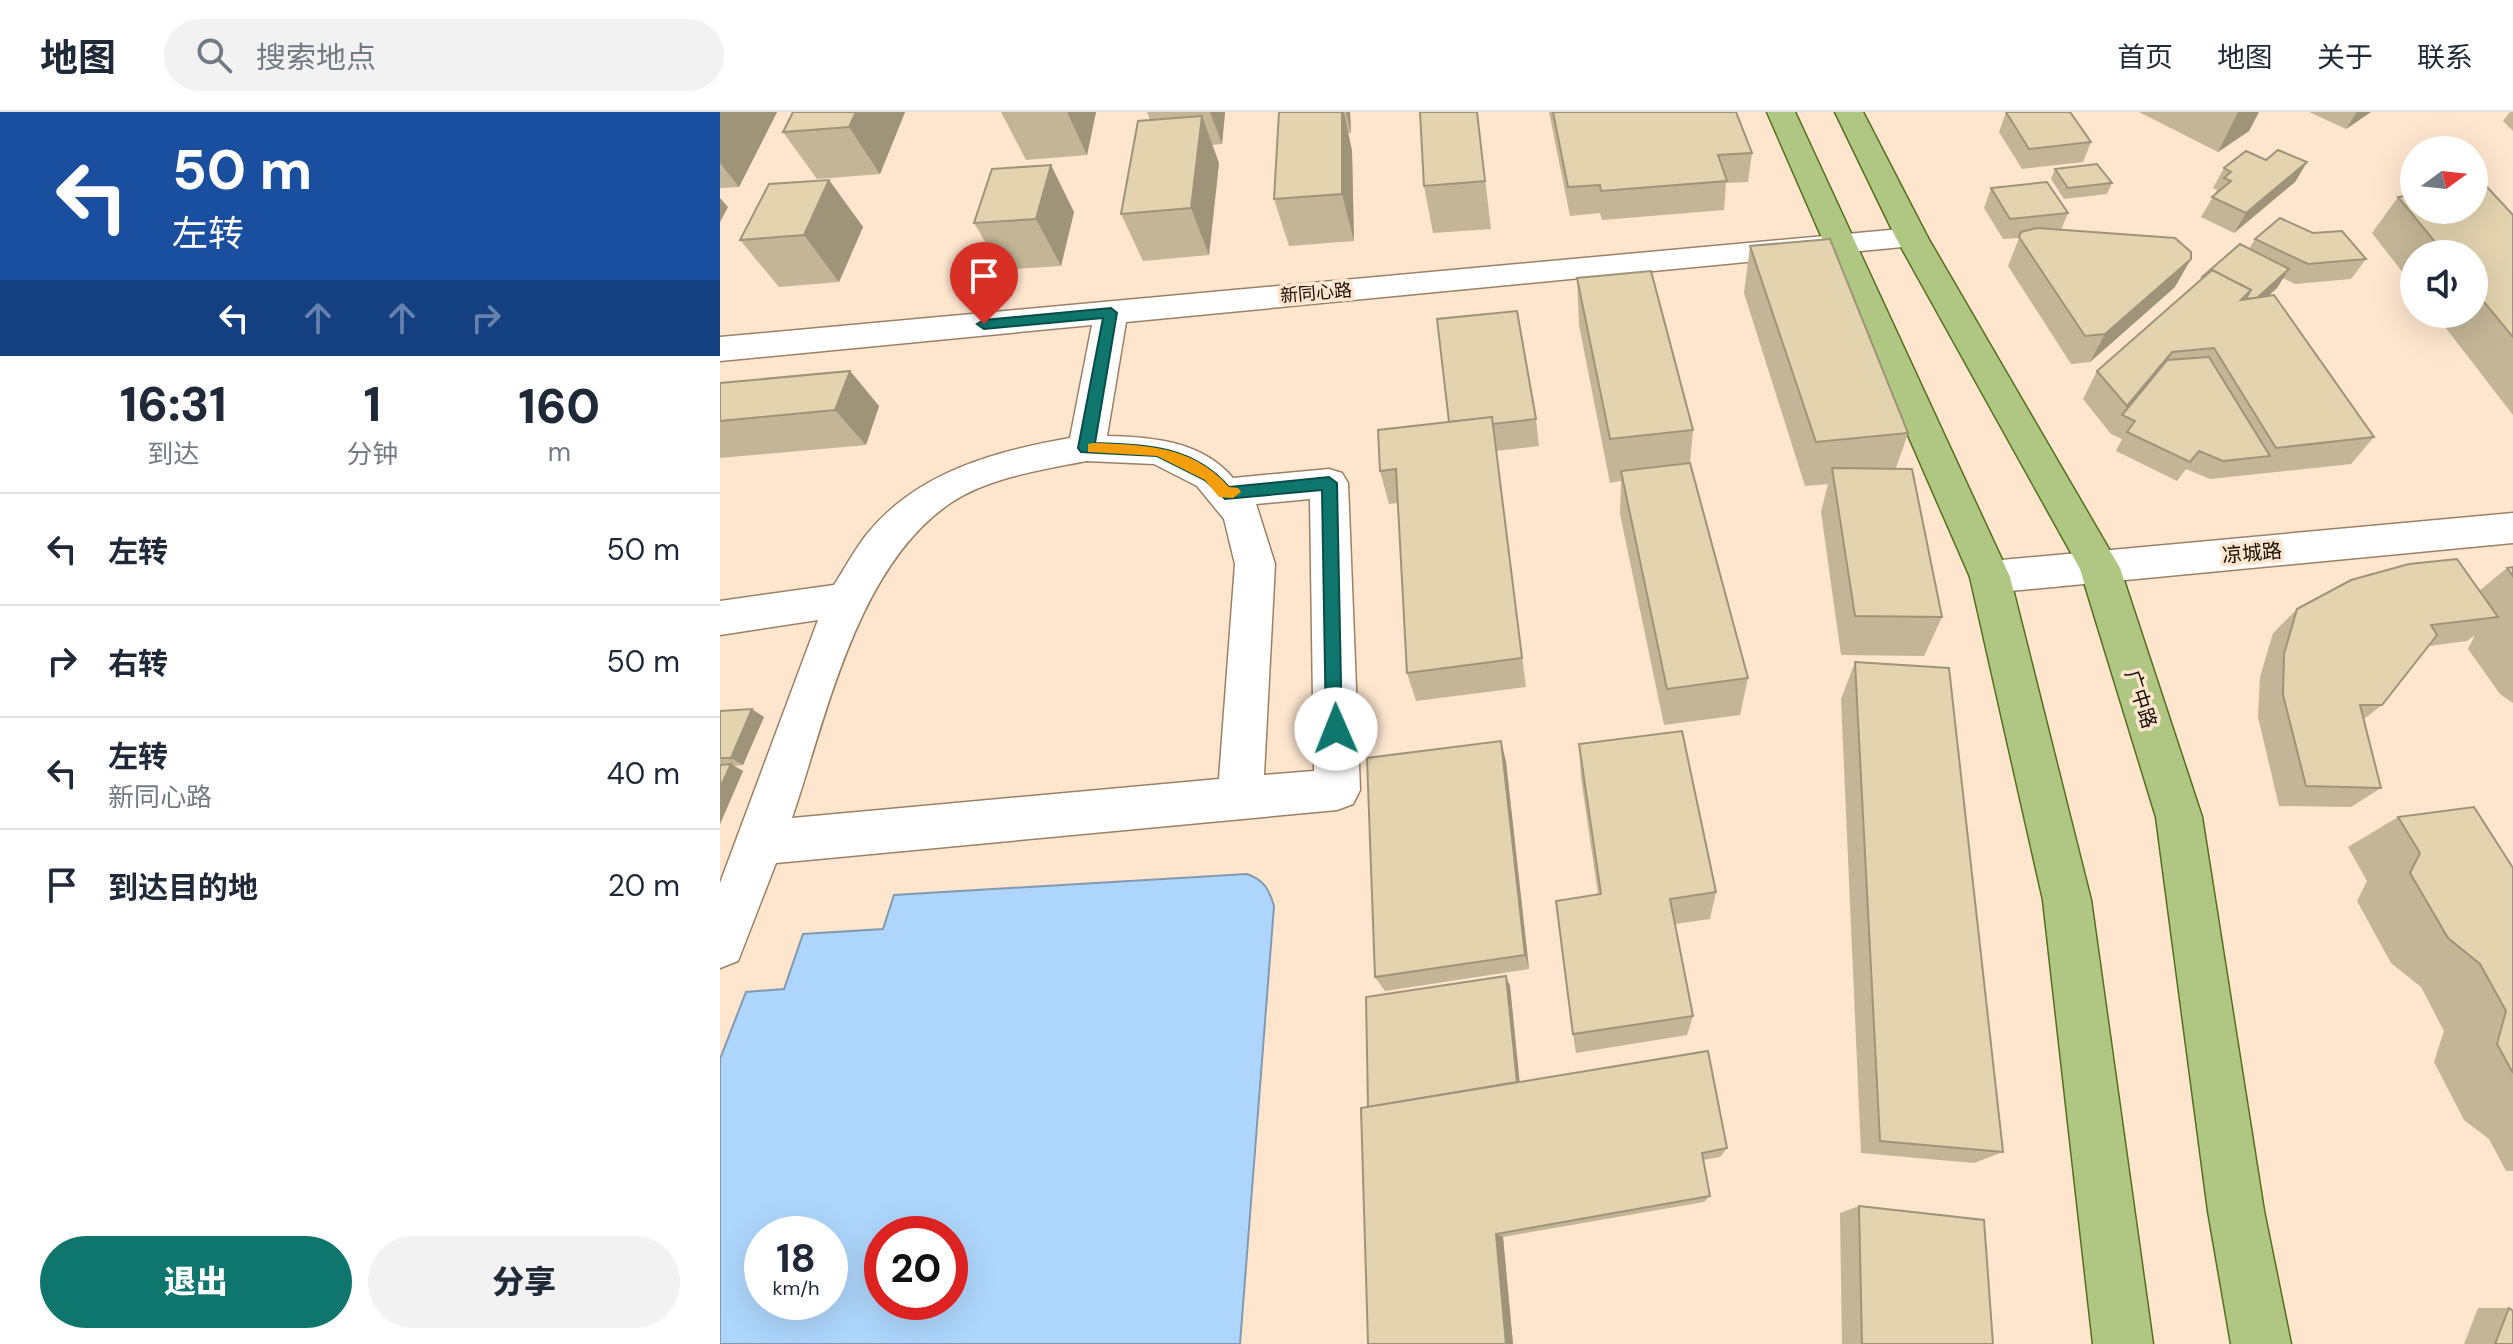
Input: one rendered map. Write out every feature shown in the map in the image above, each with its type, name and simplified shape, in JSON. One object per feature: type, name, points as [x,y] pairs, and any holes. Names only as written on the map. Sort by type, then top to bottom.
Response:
[{"type":"main road","points":[[1781,112],[1990,577],[2067,900],[2123,1344]]},
{"type":"main road","name":"广中路","points":[[1849,112],[1912,238],[2100,568],[2179,817],[2236,1211],[2261,1344]]},
{"type":"street","name":"新同心路","points":[[720,349],[1912,238]]},
{"type":"street","points":[[1086,448],[1111,313]]},
{"type":"street","points":[[720,944],[760,843],[846,600],[882,543],[939,492],[1012,462],[1086,448],[1160,451],[1210,476],[1242,514],[1255,564],[1240,798]]},
{"type":"street","points":[[760,843],[1337,790],[1329,483],[1225,493]]},
{"type":"street","name":"凉城路","points":[[1990,577],[2513,528]]},
{"type":"street","points":[[720,618],[846,600]]},
{"type":"water","points":[[1247,874],[1265,886],[1274,906],[1240,1344],[720,1344],[720,1059],[746,992],[784,989],[803,934],[883,929],[894,895]]},
{"type":"building","points":[[793,112],[856,112],[849,127],[783,132]]},
{"type":"building","points":[[1279,112],[1342,112],[1342,194],[1274,199]]},
{"type":"building","points":[[1420,112],[1477,112],[1485,181],[1424,186]]},
{"type":"building","points":[[1553,112],[1736,112],[1752,153],[1718,155],[1727,181],[1601,191],[1600,185],[1568,187]]},
{"type":"building","points":[[2006,112],[2070,112],[2091,142],[2029,149]]},
{"type":"building","points":[[1202,116],[1191,208],[1121,214],[1138,121]]},
{"type":"building","points":[[2278,150],[2307,162],[2246,213],[2212,197],[2231,181],[2224,178],[2231,172],[2224,168],[2246,151],[2266,160]]},
{"type":"building","points":[[2097,164],[2112,183],[2068,188],[2055,169]]},
{"type":"building","points":[[1051,165],[1036,219],[974,223],[992,169]]},
{"type":"building","points":[[829,180],[804,235],[740,240],[769,184]]},
{"type":"building","points":[[2047,182],[2068,213],[2010,219],[1991,188]]},
{"type":"building","points":[[2488,188],[2513,215],[2513,337],[2488,307],[2488,240],[2433,240],[2420,224],[2488,224]]},
{"type":"building","points":[[2280,218],[2313,233],[2342,231],[2366,259],[2308,264],[2255,239]]},
{"type":"building","points":[[2037,228],[2175,238],[2191,252],[2191,259],[2105,334],[2085,336],[2019,237],[2021,232]]},
{"type":"building","points":[[1830,239],[1908,433],[1816,442],[1750,246]]},
{"type":"building","points":[[2240,244],[2289,269],[2257,298],[2246,299],[2251,290],[2212,270],[2202,277]]},
{"type":"building","points":[[2212,270],[2251,290],[2241,300],[2274,295],[2374,437],[2276,448],[2214,348],[2172,352],[2127,406],[2097,371]]},
{"type":"building","points":[[1651,271],[1693,430],[1610,439],[1577,278]]},
{"type":"building","points":[[1517,311],[1536,419],[1492,424],[1492,417],[1449,422],[1437,319]]},
{"type":"building","points":[[2209,357],[2270,456],[2223,461],[2199,451],[2190,462],[2127,432],[2135,421],[2122,415],[2167,360]]},
{"type":"building","points":[[850,371],[835,410],[720,421],[720,383]]},
{"type":"building","points":[[1492,417],[1522,658],[1407,673],[1396,469],[1380,471],[1378,430]]},
{"type":"building","points":[[1690,463],[1748,678],[1667,689],[1621,471]]},
{"type":"building","points":[[1832,468],[1912,469],[1942,617],[1855,616]]},
{"type":"building","points":[[2457,559],[2498,617],[2431,625],[2437,635],[2382,705],[2360,705],[2381,788],[2306,786],[2283,695],[2284,654],[2297,609],[2351,580],[2409,564]]},
{"type":"building","points":[[1855,662],[1949,668],[2003,1152],[1880,1141]]},
{"type":"building","points":[[752,709],[731,758],[720,758],[720,711]]},
{"type":"building","points":[[1682,731],[1716,892],[1670,899],[1693,1016],[1573,1034],[1556,901],[1601,894],[1579,744]]},
{"type":"building","points":[[1501,741],[1525,955],[1375,977],[1367,758]]},
{"type":"building","points":[[731,764],[720,788],[720,765]]},
{"type":"building","points":[[2474,807],[2513,868],[2513,1073],[2497,1044],[2506,1011],[2480,964],[2448,938],[2410,873],[2420,853],[2398,817]]},
{"type":"building","points":[[1506,976],[1517,1082],[1368,1107],[1366,997]]},
{"type":"building","points":[[1708,1051],[1727,1148],[1702,1153],[1710,1196],[1496,1234],[1506,1344],[1368,1344],[1361,1108]]},
{"type":"building","points":[[1859,1206],[1984,1220],[1993,1344],[1862,1344]]},
{"type":"building","points":[[2509,1308],[2513,1311],[2513,1344],[2495,1344]]},
{"type":"slow traffic","points":[[1093,448],[1160,451],[1210,476],[1225,493],[1233,492]]},
{"type":"route","points":[[984,324],[1111,313],[1086,448],[1160,451],[1210,476],[1225,493],[1329,483],[1336,729]]}]
